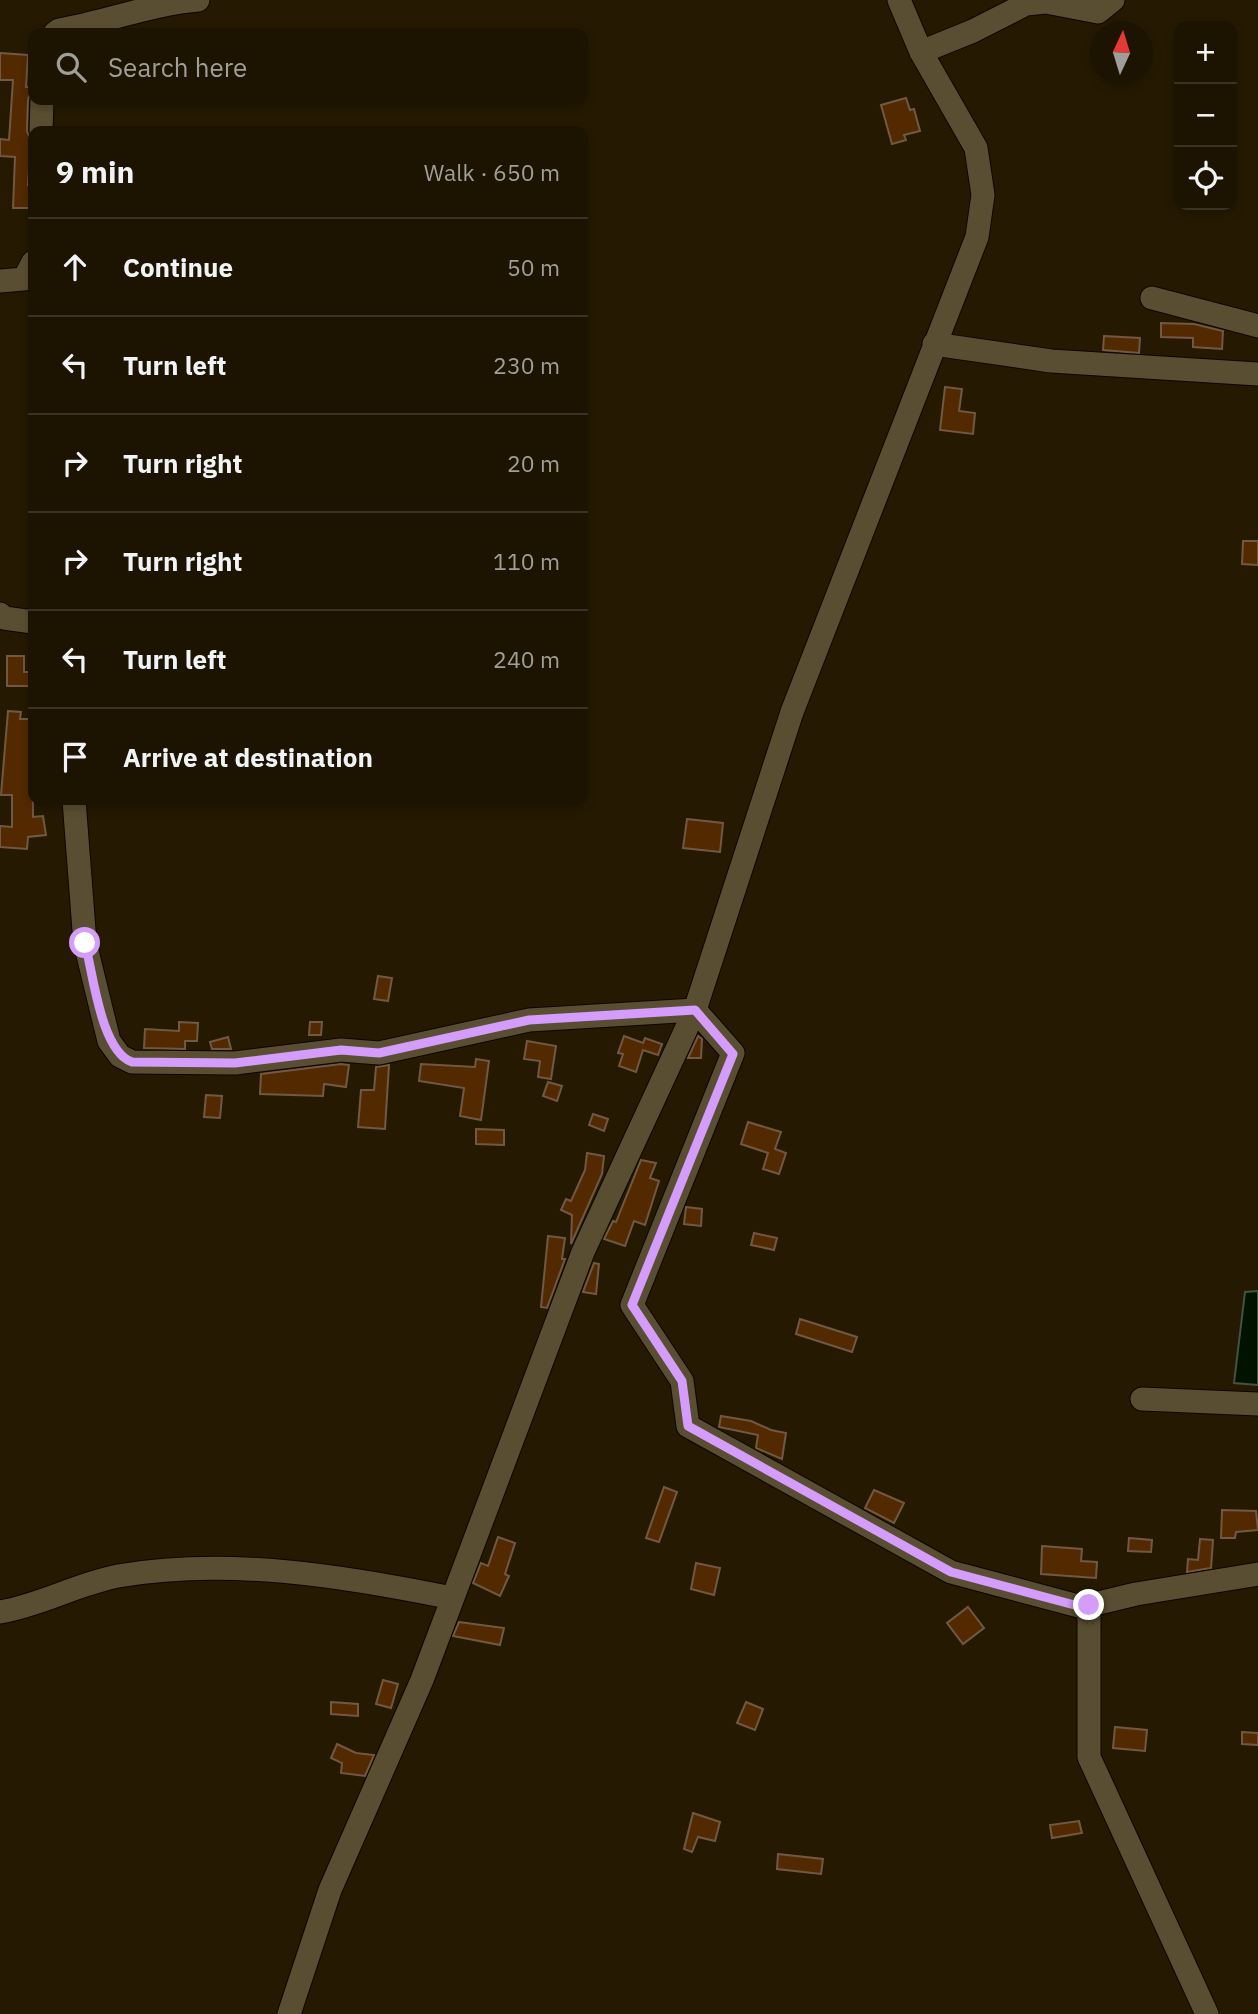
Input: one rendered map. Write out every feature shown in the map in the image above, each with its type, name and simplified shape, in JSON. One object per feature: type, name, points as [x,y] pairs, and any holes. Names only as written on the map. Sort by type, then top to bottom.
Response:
[{"type":"street","points":[[70,28],[175,2],[198,0]]},
{"type":"street","points":[[289,2014],[330,1890],[422,1681],[583,1252],[695,1010],[792,712],[976,237],[983,195],[976,148],[922,52],[899,0]]},
{"type":"street","points":[[922,52],[973,31],[1026,4],[1046,2],[1098,12],[1113,0]]},
{"type":"street","points":[[41,126],[42,105]]},
{"type":"street","points":[[0,281],[24,279],[28,271]]},
{"type":"street","points":[[1152,298],[1258,326]]},
{"type":"street","points":[[934,344],[1051,361],[1258,374]]},
{"type":"street","points":[[1,617],[28,621]]},
{"type":"street","points":[[74,805],[85,943],[109,1041],[120,1056],[132,1062],[235,1063],[341,1050],[379,1053],[529,1020],[695,1010]]},
{"type":"street","points":[[695,1010],[733,1054],[632,1305],[682,1381],[688,1426],[951,1572],[1082,1607],[1258,1574]]},
{"type":"street","points":[[1142,1399],[1258,1404]]},
{"type":"street","points":[[0,1612],[20,1609],[73,1587],[118,1576],[218,1568],[369,1581],[452,1598]]},
{"type":"street","points":[[1089,1605],[1089,1757],[1207,2014]]},
{"type":"shaded area","points":[[1258,1291],[1258,1385],[1234,1383],[1245,1292]]},
{"type":"building","points":[[0,53],[28,55],[28,208],[13,208],[15,157],[0,156],[0,139],[9,140],[13,80],[0,80]]},
{"type":"building","points":[[906,98],[910,110],[914,109],[920,131],[904,135],[906,140],[892,144],[881,105]]},
{"type":"building","points":[[1161,323],[1194,324],[1223,331],[1222,349],[1193,347],[1193,338],[1161,337]]},
{"type":"building","points":[[1104,336],[1140,338],[1139,353],[1103,350]]},
{"type":"building","points":[[945,387],[962,389],[959,411],[975,413],[973,434],[940,430]]},
{"type":"building","points":[[1243,541],[1258,541],[1258,565],[1242,564]]},
{"type":"building","points":[[7,656],[24,656],[24,672],[28,672],[28,686],[7,686]]},
{"type":"building","points":[[8,711],[21,712],[20,719],[28,719],[28,805],[33,805],[33,817],[43,816],[46,835],[28,837],[27,849],[0,847],[0,826],[12,827],[12,795],[1,795]]},
{"type":"building","points":[[687,819],[723,823],[720,852],[683,848]]},
{"type":"building","points":[[378,976],[392,978],[388,1001],[374,999]]},
{"type":"building","points":[[179,1022],[198,1023],[197,1041],[185,1041],[185,1049],[144,1048],[145,1029],[179,1031]]},
{"type":"building","points":[[310,1022],[322,1022],[321,1035],[309,1035]]},
{"type":"building","points":[[624,1036],[643,1043],[645,1038],[662,1044],[658,1055],[643,1050],[636,1072],[619,1066],[623,1054],[618,1053]]},
{"type":"building","points":[[698,1036],[702,1039],[701,1058],[688,1058]]},
{"type":"building","points":[[228,1037],[231,1049],[212,1049],[210,1042]]},
{"type":"building","points":[[527,1041],[556,1046],[551,1079],[538,1077],[540,1061],[524,1059]]},
{"type":"building","points":[[476,1059],[489,1061],[481,1120],[460,1116],[464,1088],[419,1081],[421,1064],[475,1067]]},
{"type":"building","points":[[349,1065],[346,1087],[324,1084],[323,1096],[260,1094],[261,1074]]},
{"type":"building","points":[[389,1065],[385,1129],[358,1127],[361,1090],[374,1090],[376,1067]]},
{"type":"building","points":[[548,1082],[562,1086],[557,1101],[543,1096]]},
{"type":"building","points":[[206,1095],[222,1096],[220,1118],[204,1117]]},
{"type":"building","points":[[593,1114],[608,1119],[604,1131],[589,1125]]},
{"type":"building","points":[[748,1122],[781,1132],[775,1149],[786,1153],[779,1174],[763,1169],[768,1153],[741,1144]]},
{"type":"building","points":[[476,1129],[504,1130],[504,1145],[476,1144]]},
{"type":"building","points":[[587,1153],[604,1156],[602,1174],[571,1244],[572,1215],[561,1210],[566,1199],[571,1201],[585,1170]]},
{"type":"building","points":[[641,1160],[656,1163],[650,1178],[659,1181],[645,1225],[634,1221],[625,1246],[604,1239],[613,1221],[616,1222]]},
{"type":"building","points":[[686,1207],[702,1209],[701,1226],[684,1224]]},
{"type":"building","points":[[754,1233],[777,1238],[774,1250],[751,1245]]},
{"type":"building","points":[[548,1236],[565,1238],[562,1259],[565,1259],[547,1308],[541,1307]]},
{"type":"building","points":[[594,1263],[599,1264],[596,1294],[583,1292]]},
{"type":"building","points":[[800,1319],[857,1337],[852,1352],[796,1334]]},
{"type":"building","points":[[721,1416],[751,1421],[786,1433],[782,1459],[756,1448],[758,1435],[719,1427]]},
{"type":"building","points":[[664,1487],[677,1492],[659,1542],[646,1538]]},
{"type":"building","points":[[874,1490],[904,1503],[894,1523],[865,1508]]},
{"type":"building","points":[[1222,1510],[1256,1511],[1258,1530],[1236,1532],[1235,1538],[1221,1538]]},
{"type":"building","points":[[498,1537],[515,1543],[505,1574],[509,1576],[500,1596],[473,1583],[481,1563],[488,1566]]},
{"type":"building","points":[[1129,1538],[1152,1540],[1151,1552],[1128,1551]]},
{"type":"building","points":[[1200,1539],[1213,1540],[1211,1568],[1187,1572],[1188,1559],[1198,1560]]},
{"type":"building","points":[[1042,1546],[1082,1549],[1081,1561],[1097,1562],[1096,1578],[1041,1574]]},
{"type":"building","points":[[696,1563],[720,1568],[714,1595],[691,1589]]},
{"type":"building","points":[[968,1607],[984,1628],[963,1644],[947,1623]]},
{"type":"building","points":[[459,1622],[504,1628],[500,1645],[453,1636]]},
{"type":"building","points":[[383,1680],[398,1684],[391,1708],[376,1704]]},
{"type":"building","points":[[331,1702],[358,1704],[358,1716],[331,1714]]},
{"type":"building","points":[[746,1702],[763,1709],[755,1730],[737,1723]]},
{"type":"building","points":[[1115,1727],[1147,1730],[1145,1751],[1113,1748]]},
{"type":"building","points":[[1242,1732],[1258,1733],[1258,1745],[1242,1744]]},
{"type":"building","points":[[337,1744],[356,1753],[374,1755],[365,1776],[341,1773],[342,1763],[331,1758]]},
{"type":"building","points":[[693,1813],[720,1822],[715,1841],[698,1837],[692,1852],[684,1849]]},
{"type":"building","points":[[1079,1821],[1082,1833],[1052,1838],[1050,1825]]},
{"type":"building","points":[[778,1854],[823,1859],[821,1874],[777,1869]]},
{"type":"route","points":[[85,943],[109,1041],[120,1056],[132,1062],[235,1063],[341,1050],[379,1053],[529,1020],[695,1010],[733,1054],[632,1305],[682,1381],[688,1426],[951,1572],[1082,1607],[1089,1605]]}]
